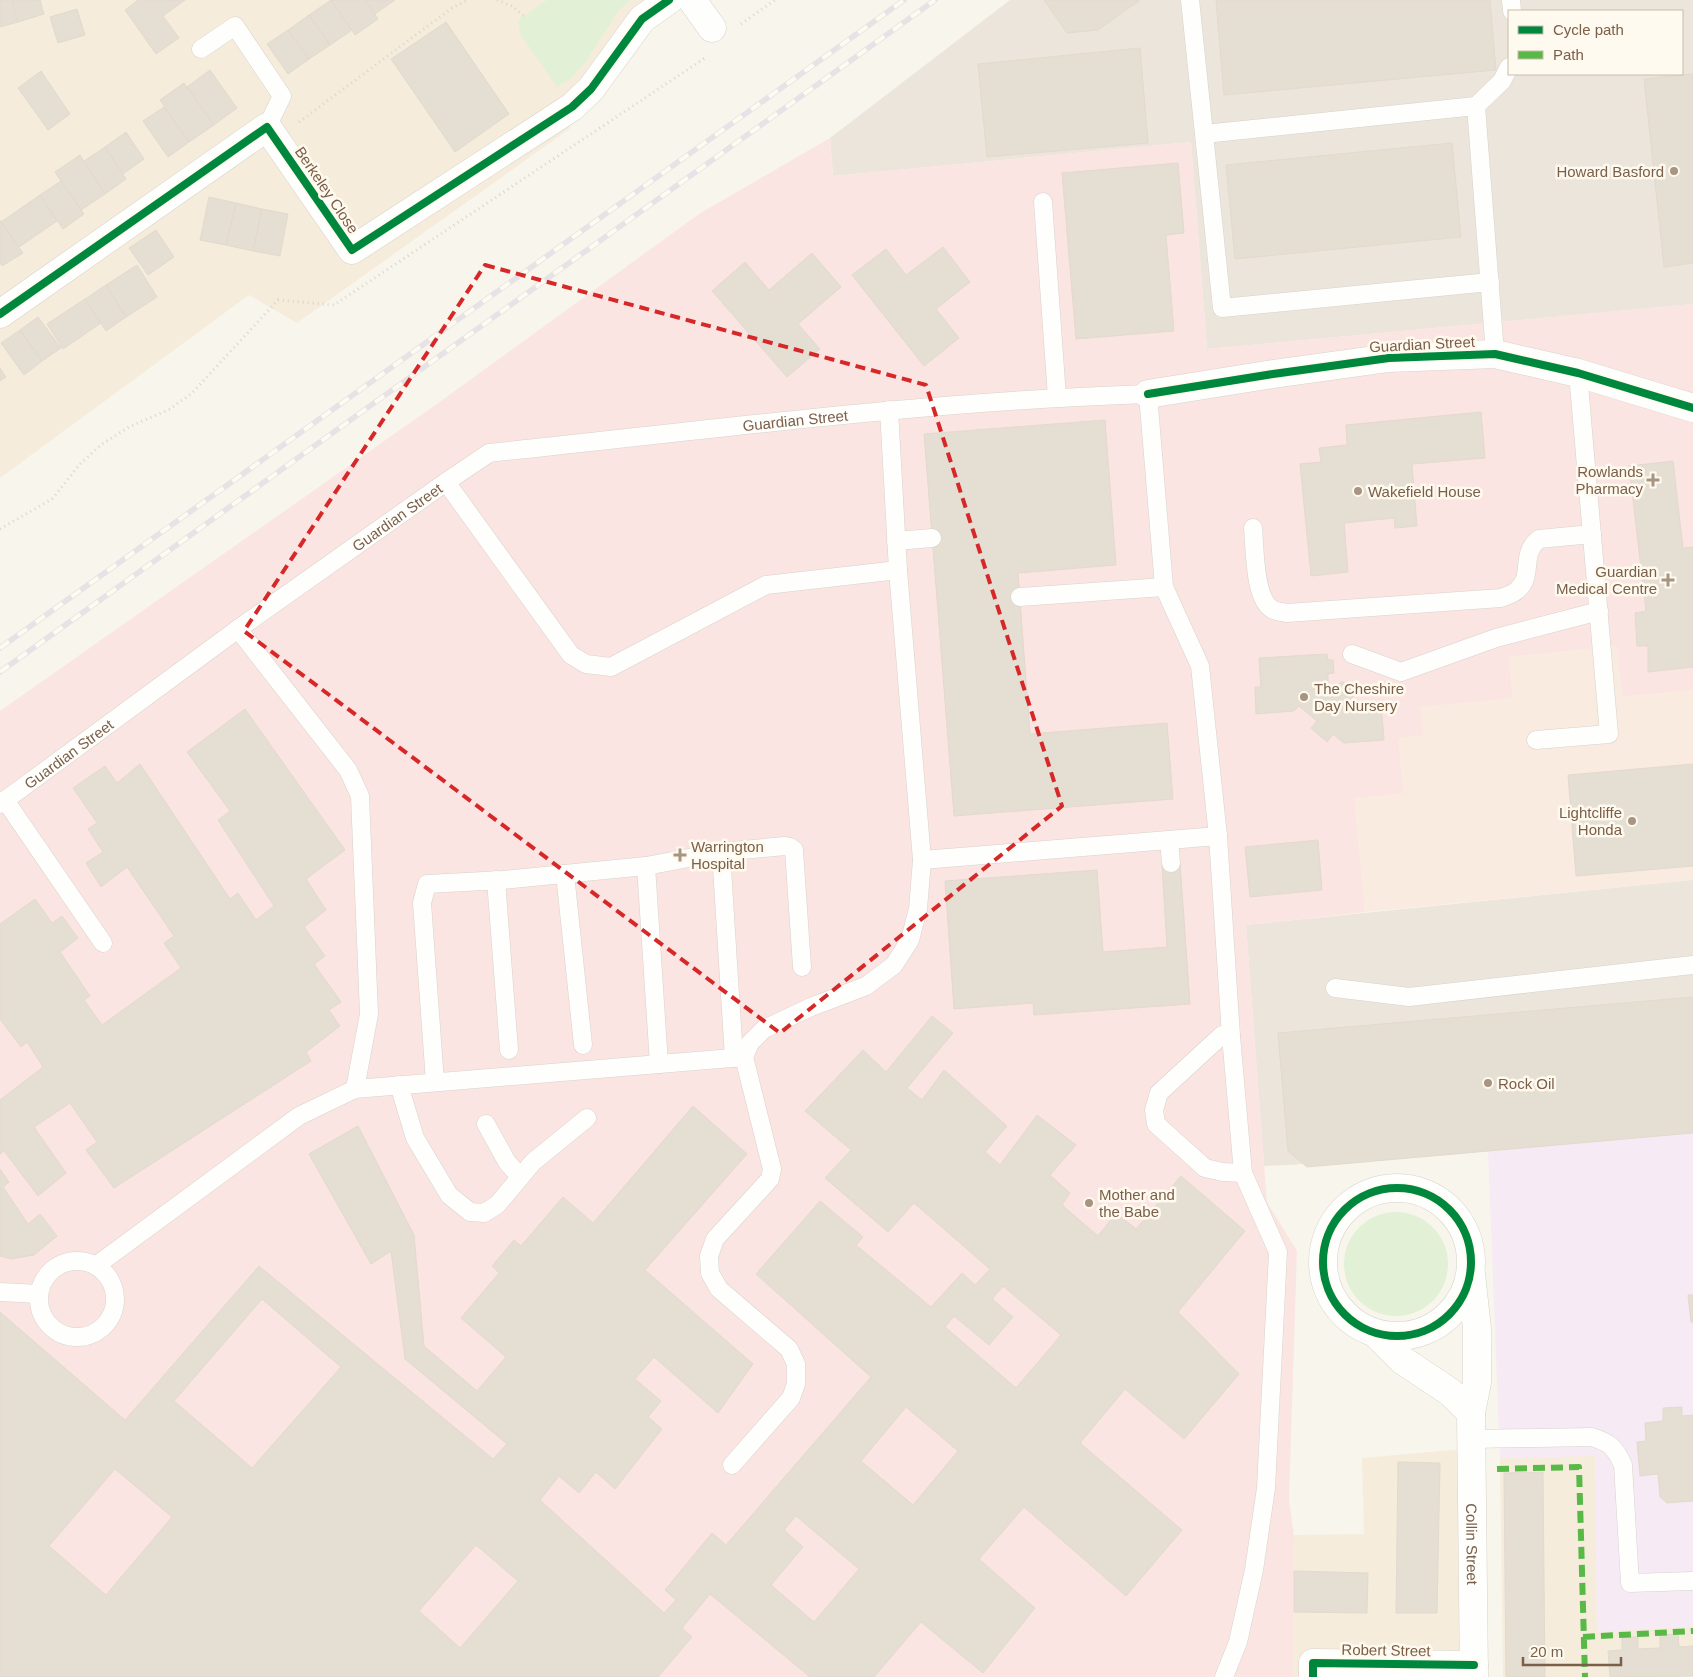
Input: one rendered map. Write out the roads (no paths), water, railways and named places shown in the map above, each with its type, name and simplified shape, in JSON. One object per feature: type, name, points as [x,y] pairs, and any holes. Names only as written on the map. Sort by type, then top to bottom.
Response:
[{"type":"street","name":"Berkeley Close","points":[[272,133],[352,250],[572,107],[591,89],[642,19],[669,0]]},
{"type":"street","points":[[692,0],[712,28]]},
{"type":"street","points":[[0,314],[272,133]]},
{"type":"street","name":"Guardian Street","points":[[1148,394],[1389,358],[1495,354],[1578,373],[1693,408]]},
{"type":"street","name":"Collin Street","points":[[1471,1273],[1463,1297],[1448,1318],[1426,1331],[1402,1337],[1376,1334],[1355,1324],[1337,1307],[1326,1285],[1322,1261],[1327,1237],[1339,1216],[1357,1199],[1380,1190],[1404,1188],[1427,1194],[1447,1207],[1463,1226],[1471,1249],[1471,1273],[1477,1329],[1477,1382],[1471,1426],[1474,1671]]},
{"type":"street","name":"Collin Street","points":[[1376,1334],[1402,1360],[1450,1392],[1471,1426]]},
{"type":"street","name":"Robert Street","points":[[1313,1677],[1313,1663],[1474,1671]]},
{"type":"lane","points":[[1190,0],[1222,308],[1490,282]]},
{"type":"lane","points":[[201,49],[235,26],[282,96],[272,133]]},
{"type":"lane","points":[[1204,134],[1476,106],[1502,81],[1508,69]]},
{"type":"lane","points":[[1476,106],[1495,354]]},
{"type":"lane","points":[[1043,202],[1057,397]]},
{"type":"lane","points":[[1536,740],[1609,734],[1578,373]]},
{"type":"lane","points":[[1148,394],[1164,587],[1200,666],[1218,836],[1242,1172],[1278,1252],[1266,1488],[1254,1570],[1238,1642],[1224,1677]]},
{"type":"lane","name":"Guardian Street","points":[[3,802],[238,629],[489,453],[888,410],[1057,397],[1148,394]]},
{"type":"lane","points":[[97,1266],[299,1116],[355,1089],[739,1057],[764,1029],[811,1007],[866,986],[894,965],[910,940],[918,909],[922,860],[898,570],[888,410]]},
{"type":"lane","points":[[446,482],[571,655],[586,664],[611,667],[766,585],[898,570]]},
{"type":"lane","points":[[1253,528],[1259,591],[1263,601],[1272,610],[1287,613],[1502,598],[1516,592],[1525,581],[1528,553],[1532,544],[1539,538],[1592,534]]},
{"type":"lane","points":[[896,541],[932,538]]},
{"type":"lane","points":[[1020,597],[1164,587]]},
{"type":"lane","points":[[1352,654],[1401,672],[1496,638],[1599,611]]},
{"type":"lane","points":[[238,629],[348,770],[360,796],[369,1014],[355,1089]]},
{"type":"lane","points":[[3,802],[104,943]]},
{"type":"lane","points":[[922,860],[1218,836]]},
{"type":"lane","points":[[1169,840],[1171,863]]},
{"type":"lane","points":[[434,1082],[422,903],[427,884],[496,880],[646,866],[721,852],[790,847],[794,850],[802,967]]},
{"type":"lane","points":[[721,852],[739,1057],[772,1169],[770,1179],[715,1239],[709,1256],[710,1273],[719,1289],[789,1349],[796,1364],[796,1384],[791,1398],[732,1465]]},
{"type":"lane","points":[[646,866],[659,1064]]},
{"type":"lane","points":[[565,874],[583,1045]]},
{"type":"lane","points":[[496,880],[509,1050]]},
{"type":"lane","points":[[1336,988],[1409,997],[1693,965]]},
{"type":"lane","points":[[1231,1036],[1222,1035],[1159,1093],[1154,1110],[1156,1124],[1205,1168],[1223,1172],[1242,1172]]},
{"type":"lane","points":[[399,1085],[415,1138],[449,1195],[470,1212],[484,1213],[497,1205],[533,1162],[588,1118]]},
{"type":"lane","points":[[486,1124],[507,1162],[520,1177]]},
{"type":"lane","points":[[73,1260],[85,1261],[97,1266],[107,1274],[114,1285],[116,1297],[114,1310],[109,1321],[100,1330],[89,1336],[76,1338],[52,1329],[44,1319],[39,1307],[39,1294],[42,1282],[50,1271],[60,1264],[73,1260]]},
{"type":"lane","points":[[0,1292],[39,1294]]},
{"type":"lane","points":[[1471,1426],[1592,1437],[1605,1441],[1617,1450],[1623,1465],[1630,1583],[1693,1580]]},
{"type":"railway","points":[[0,648],[904,0]]},
{"type":"railway","points":[[0,672],[935,0]]},
{"type":"place","name":"Howard Basford","points":[[1674,171]]},
{"type":"place","name":"Rowlands Pharmacy","points":[[1653,480]]},
{"type":"place","name":"Wakefield House","points":[[1358,491]]},
{"type":"place","name":"Guardian Medical Centre","points":[[1668,580]]},
{"type":"place","name":"The Cheshire Day Nursery","points":[[1304,697]]},
{"type":"place","name":"Lightcliffe Honda","points":[[1632,821]]},
{"type":"place","name":"Warrington Hospital","points":[[680,855]]},
{"type":"place","name":"Rock Oil","points":[[1488,1083]]},
{"type":"place","name":"Mother and the Babe","points":[[1089,1203]]}]
